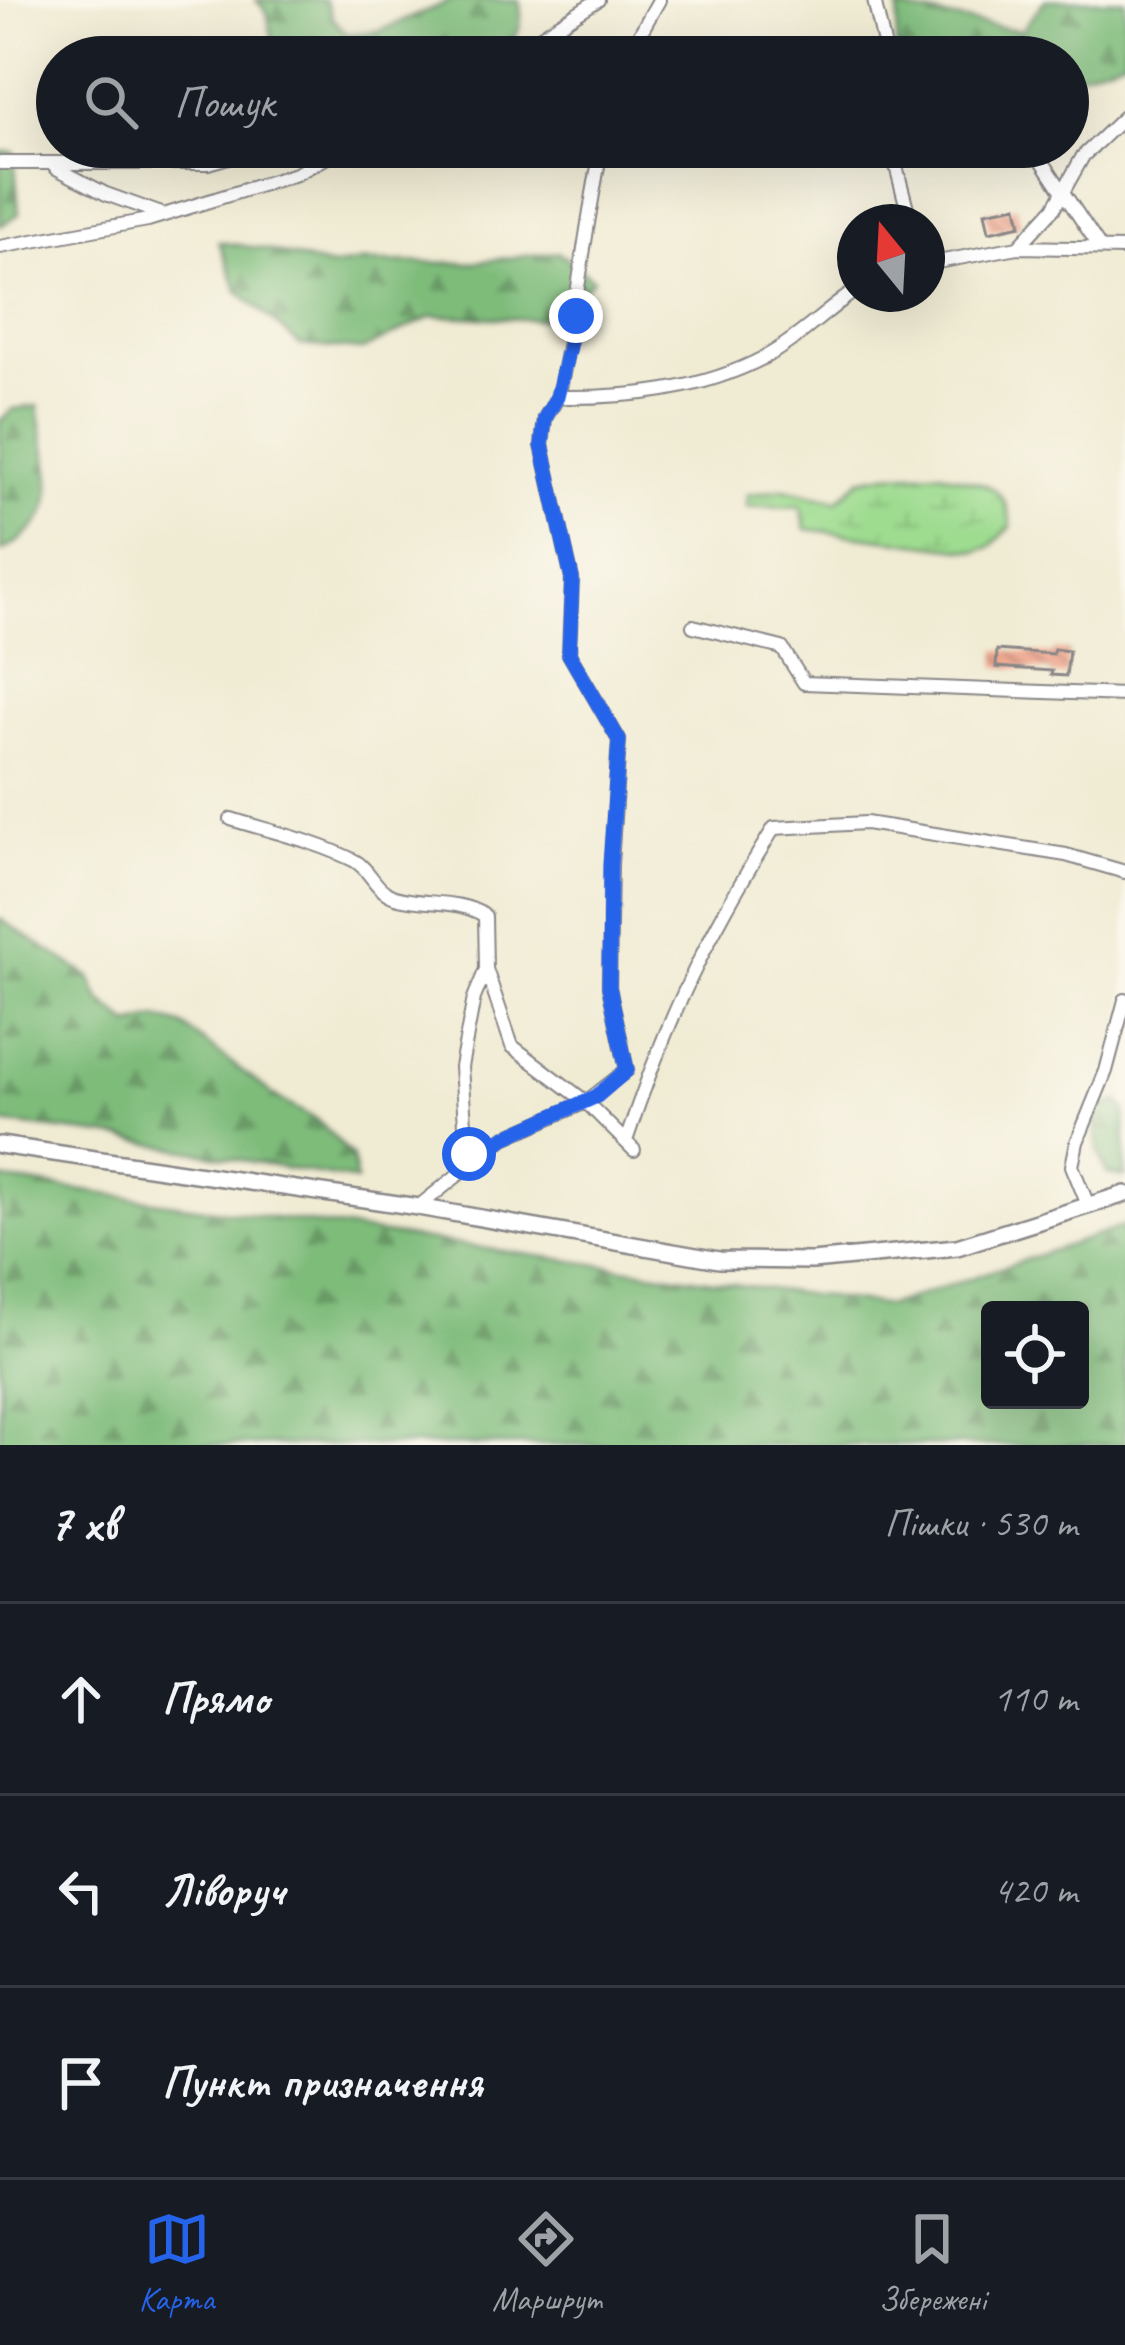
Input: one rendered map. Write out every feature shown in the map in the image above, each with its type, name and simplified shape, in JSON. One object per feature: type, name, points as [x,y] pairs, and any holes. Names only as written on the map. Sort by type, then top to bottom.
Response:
[{"type":"street","points":[[540,36],[598,0]]},
{"type":"street","points":[[639,36],[659,0]]},
{"type":"street","points":[[874,0],[882,36]]},
{"type":"street","points":[[1089,150],[1125,116]]},
{"type":"street","points":[[0,164],[36,165]]},
{"type":"street","points":[[56,168],[106,194],[165,215]]},
{"type":"street","points":[[0,247],[165,215],[307,168]]},
{"type":"street","points":[[418,1207],[504,1138],[586,1102],[627,1070],[609,987],[610,865],[619,740],[569,654],[572,579],[542,445],[545,418],[557,397],[576,316],[598,168]]},
{"type":"street","points":[[897,168],[906,204]]},
{"type":"street","points":[[1048,168],[1099,246]]},
{"type":"street","points":[[1018,247],[1054,208],[1075,168]]},
{"type":"street","points":[[945,261],[1018,247],[1125,249]]},
{"type":"street","points":[[557,397],[621,398],[697,384],[766,356],[837,303]]},
{"type":"street","points":[[693,626],[782,647],[804,683],[1125,695]]},
{"type":"street","points":[[231,818],[361,863],[374,885],[400,898],[471,907],[485,916],[486,969],[512,1046],[586,1102],[630,1146],[657,1047],[705,943],[774,828],[866,823],[1066,854],[1125,872]]},
{"type":"street","points":[[468,1167],[461,1067],[486,969]]},
{"type":"street","points":[[1088,1205],[1072,1166],[1125,1000]]},
{"type":"street","points":[[0,1145],[418,1207],[719,1260],[812,1261],[957,1247],[1125,1193]]},
{"type":"green space","points":[[256,0],[325,0],[333,19],[347,34],[379,31],[453,0],[519,0],[521,20],[514,36],[272,36],[267,12]]},
{"type":"green space","points":[[1045,0],[1125,0],[1125,58],[1089,70],[1089,36],[897,36],[899,9],[1021,31]]},
{"type":"green space","points":[[0,152],[14,152],[19,214],[0,226]]},
{"type":"green space","points":[[219,242],[331,267],[361,262],[468,263],[558,252],[593,279],[556,320],[433,316],[362,350],[300,345],[238,291]]},
{"type":"green space","points":[[38,406],[49,473],[47,507],[24,537],[1,552],[0,421],[13,409]]},
{"type":"green space","points":[[941,472],[989,486],[1003,500],[1011,527],[990,547],[977,551],[806,529],[801,506],[747,507],[747,495],[783,489],[837,501],[861,479]]},
{"type":"green space","points":[[0,919],[90,977],[100,1000],[130,1025],[157,1018],[182,1025],[280,1100],[316,1119],[352,1156],[356,1181],[104,1135],[0,1123]]},
{"type":"green space","points":[[1120,1102],[1125,1109],[1125,1177],[1107,1174],[1094,1116],[1101,1107]]},
{"type":"green space","points":[[0,1179],[888,1306],[1125,1226],[1125,1445],[0,1445]]},
{"type":"building","points":[[1017,206],[1021,225],[989,232],[985,212]]},
{"type":"building","points":[[1054,649],[1069,651],[1066,676],[996,667],[997,650],[1053,654]]},
{"type":"route","points":[[469,1154],[468,1167],[504,1138],[597,1096],[627,1070],[609,987],[610,865],[619,740],[569,654],[572,579],[542,445],[545,418],[557,397],[576,316]]}]
